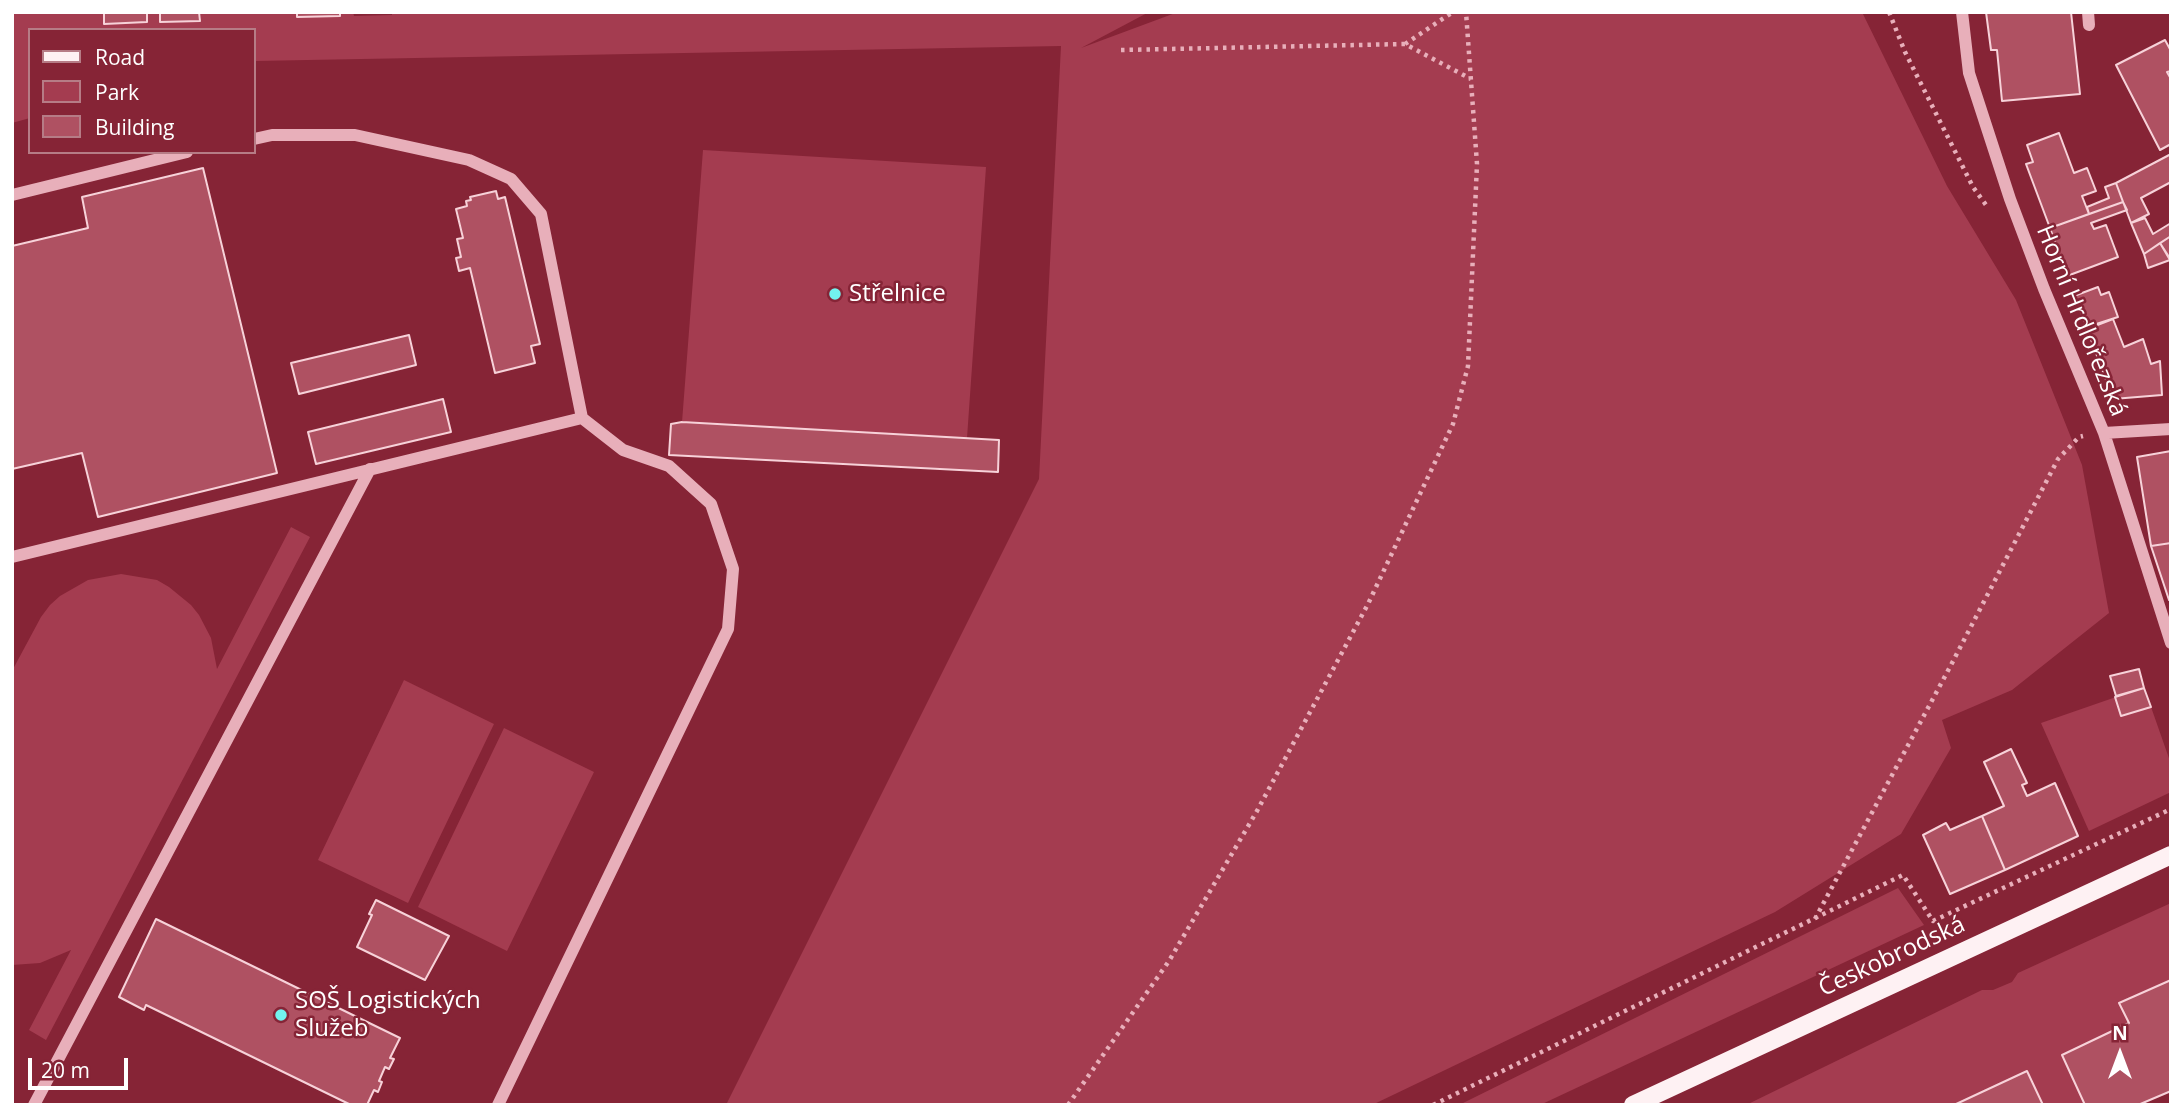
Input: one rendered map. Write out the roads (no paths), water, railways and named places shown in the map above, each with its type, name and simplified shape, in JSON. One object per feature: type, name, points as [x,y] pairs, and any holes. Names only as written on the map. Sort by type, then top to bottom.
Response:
[{"type":"main road","name":"Českobrodská","points":[[1633,1105],[2171,855]]},
{"type":"street","name":"Horní Hrdlořezská","points":[[1962,12],[1969,73],[2049,302],[2104,433],[2171,643]]},
{"type":"street","points":[[256,139],[272,135],[355,135],[469,160],[511,179],[541,214],[582,418],[623,450],[669,466],[710,505],[733,569],[729,629],[498,1105]]},
{"type":"street","points":[[12,195],[179,154]]},
{"type":"street","points":[[12,557],[582,418]]},
{"type":"street","points":[[2104,433],[2171,429]]},
{"type":"street","points":[[34,1105],[370,469]]},
{"type":"place","name":"Střelnice","points":[[835,294]]},
{"type":"place","name":"SOŠ Logistických Služeb","points":[[281,1015]]}]
